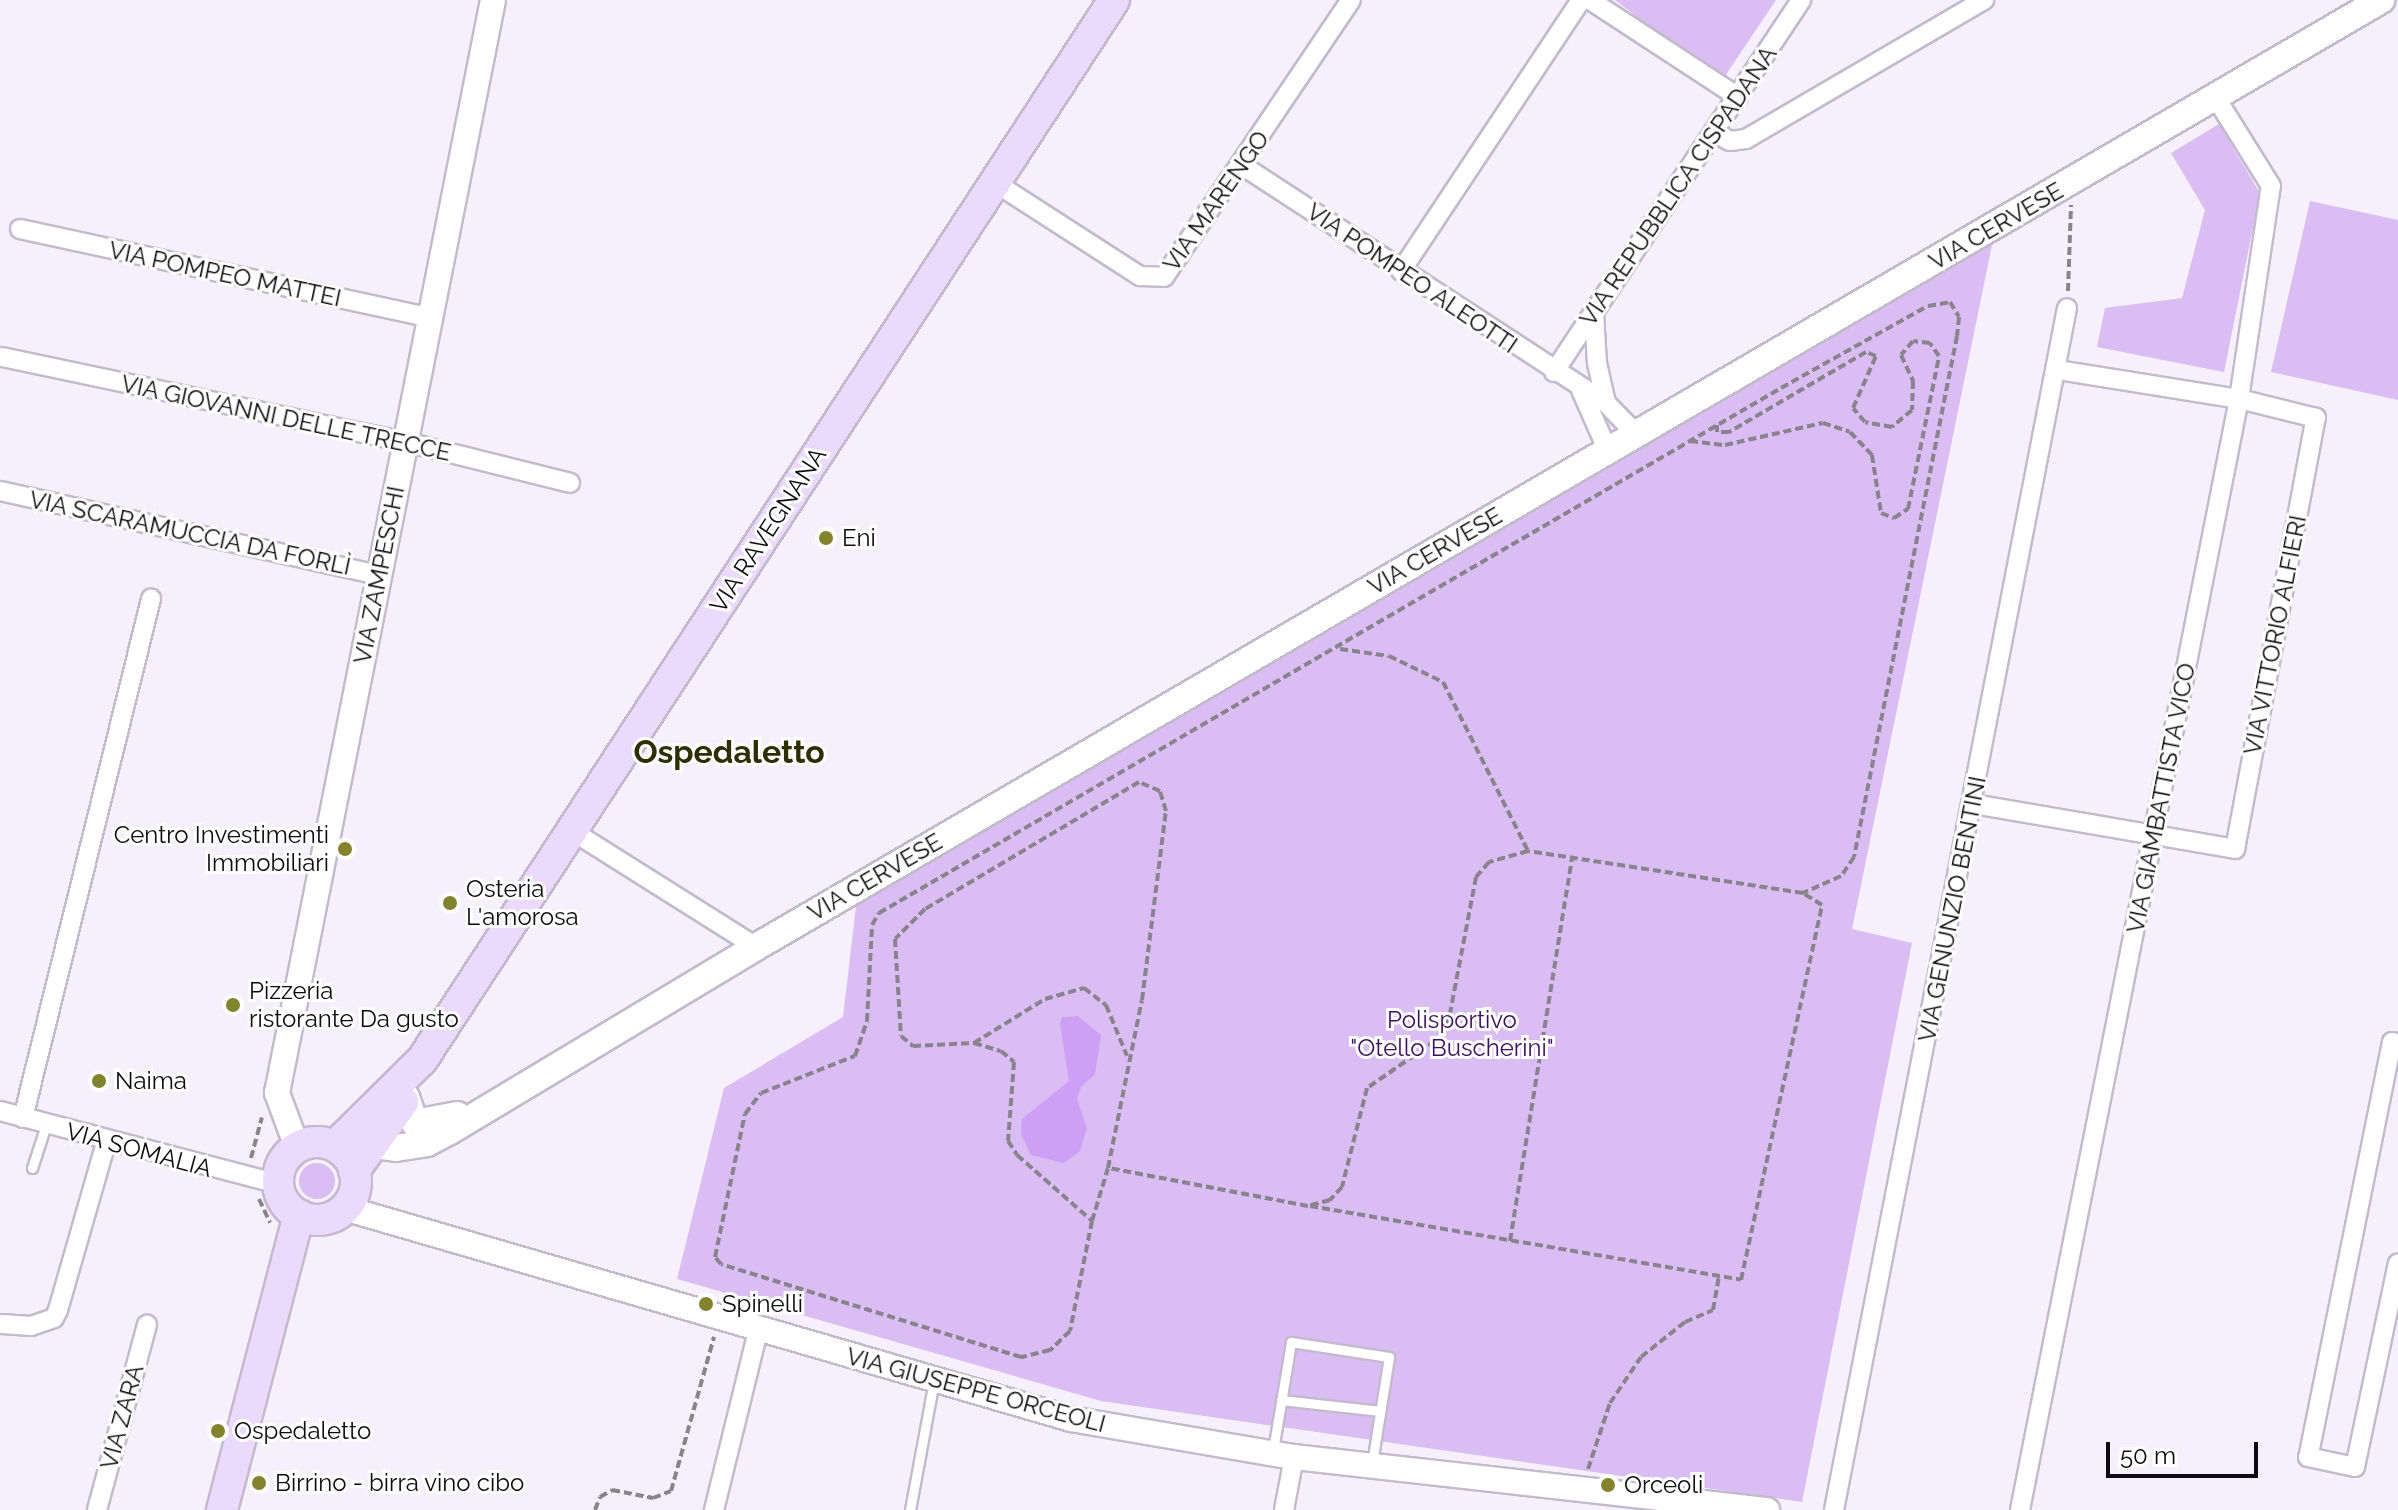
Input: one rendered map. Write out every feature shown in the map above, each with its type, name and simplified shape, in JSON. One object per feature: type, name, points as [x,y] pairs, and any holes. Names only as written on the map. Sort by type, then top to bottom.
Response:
[{"type":"main road","name":"VIA RAVEGNANA","points":[[344,1208],[354,1191],[354,1171],[406,1097],[422,1060],[1114,0]]},
{"type":"main road","name":"VIA CERVESE","points":[[373,1145],[396,1148],[427,1143],[756,947],[2381,0]]},
{"type":"main road","name":"VIA RAVEGNANA","points":[[335,1146],[422,1060]]},
{"type":"main road","name":"VIA CERVESE","points":[[406,1097],[409,1117],[423,1125],[491,1104]]},
{"type":"main road","points":[[344,1208],[323,1219],[299,1215],[285,1202],[278,1184],[282,1163],[297,1147],[310,1143],[335,1146],[354,1171]]},
{"type":"main road","points":[[222,1510],[299,1215]]},
{"type":"street","name":"VIA ZAMPESCHI","points":[[297,1147],[277,1093],[493,0]]},
{"type":"street","name":"VIA MARENGO","points":[[994,182],[1154,280],[1164,277],[1243,166],[1351,0]]},
{"type":"street","points":[[1401,271],[1581,0]]},
{"type":"street","points":[[1590,0],[1738,97]]},
{"type":"street","name":"VIA REPUBBLICA CISPADANA","points":[[1554,372],[1801,0]]},
{"type":"street","points":[[1715,133],[1730,141],[1746,139],[1984,0]]},
{"type":"street","name":"VIA GIAMBATTISTA VICO","points":[[2020,1510],[2239,399],[2271,186],[2216,98]]},
{"type":"street","name":"VIA POMPEO ALEOTTI","points":[[1243,166],[1581,390],[1606,403]]},
{"type":"street","name":"VIA POMPEO MATTEI","points":[[20,229],[430,318]]},
{"type":"street","name":"VIA GENUNZIO BENTINI","points":[[1834,1510],[2058,370],[2067,308]]},
{"type":"street","points":[[1594,313],[1597,363],[1606,403],[1636,434]]},
{"type":"street","name":"VIA GIOVANNI DELLE TRECCE","points":[[2,357],[406,442],[570,483]]},
{"type":"street","points":[[2058,370],[2239,399]]},
{"type":"street","points":[[1581,390],[1608,451]]},
{"type":"street","name":"VIA VITTORIO ALFIERI","points":[[2153,835],[2235,849],[2316,418],[2239,399]]},
{"type":"street","name":"VIA SCARAMUCCIA DA FORLÌ","points":[[0,491],[379,575]]},
{"type":"street","points":[[23,1118],[151,599]]},
{"type":"street","points":[[1973,804],[2153,835]]},
{"type":"street","points":[[572,831],[756,947]]},
{"type":"street","points":[[2398,1044],[2392,1042],[2308,1457],[2355,1467],[2398,1263]]},
{"type":"street","name":"VIA SOMALIA","points":[[0,1111],[106,1143],[278,1184]]},
{"type":"street","points":[[2,1324],[31,1326],[54,1318],[106,1143]]},
{"type":"street","name":"VIA GIUSEPPE ORCEOLI","points":[[344,1208],[758,1331],[1071,1419],[1372,1467],[1767,1510]]},
{"type":"street","name":"VIA ZARA","points":[[97,1510],[147,1325]]},
{"type":"street","points":[[714,1510],[758,1331]]},
{"type":"street","points":[[1283,1455],[1284,1510]]},
{"type":"lane","points":[[32,1168],[46,1125]]},
{"type":"lane","points":[[1283,1455],[1281,1400],[1291,1342],[1389,1357],[1372,1467]]},
{"type":"lane","points":[[910,1510],[934,1380]]},
{"type":"lane","points":[[1281,1400],[1380,1411]]},
{"type":"path","points":[[2067,308],[2074,222],[2069,199]]},
{"type":"path","points":[[1092,1221],[1017,1155],[1008,1141],[1014,1062],[1001,1051],[974,1043],[913,1046],[901,1036],[895,939],[925,909],[1139,782],[1160,791],[1166,811],[1142,1000],[1108,1168],[1092,1221],[1070,1331],[1050,1350],[1021,1357],[721,1264],[715,1257],[745,1114],[761,1093],[855,1056],[867,1021],[872,925],[879,913],[1717,425],[1928,306],[1950,302],[1959,317],[1854,857],[1841,876],[1803,893]]},
{"type":"path","points":[[1690,441],[1725,445],[1823,423],[1850,432],[1872,455],[1881,513],[1894,518],[1908,509],[1939,356],[1930,343],[1913,341],[1901,355],[1913,381],[1912,410],[1892,427],[1865,422],[1853,408],[1876,356],[1866,352],[1729,432],[1717,432],[1717,425]]},
{"type":"path","points":[[1337,648],[1389,656],[1443,682],[1528,851]]},
{"type":"path","points":[[1108,1168],[1308,1206],[1741,1280],[1822,905],[1803,893],[1528,851],[1489,862],[1476,877],[1449,1018],[1435,1041],[1367,1088],[1342,1187],[1330,1200],[1308,1206]]},
{"type":"path","points":[[1510,1241],[1572,858]]},
{"type":"path","points":[[974,1043],[1045,999],[1084,988],[1106,1005],[1128,1058]]},
{"type":"path","points":[[1588,1471],[1610,1403],[1641,1357],[1685,1322],[1713,1310],[1719,1276]]},
{"type":"path","points":[[595,1510],[600,1497],[612,1490],[653,1498],[671,1491],[719,1319]]},
{"type":"green space","points":[[1615,0],[1776,0],[1721,82]]},
{"type":"green space","points":[[2219,124],[2260,193],[2224,372],[2097,347],[2105,308],[2182,298],[2205,210],[2171,153]]},
{"type":"green space","points":[[2310,201],[2398,220],[2398,400],[2271,372]]},
{"type":"green space","name":"Polisportivo \"Otello Buscherini\"","points":[[1993,240],[1852,929],[1912,943],[1802,1502],[1101,1401],[677,1279],[724,1088],[843,1017],[856,906]]},
{"type":"green space","points":[[317,1163],[329,1169],[335,1181],[329,1193],[317,1199],[305,1193],[299,1181],[305,1169]]},
{"type":"shaded area","points":[[1078,1016],[1101,1035],[1095,1074],[1081,1087],[1077,1099],[1087,1128],[1080,1151],[1064,1163],[1031,1155],[1021,1134],[1022,1119],[1069,1081],[1060,1024],[1062,1017]]},
{"type":"place","name":"Eni","points":[[826,538]]},
{"type":"place","name":"Centro Investimenti Immobiliari","points":[[345,849]]},
{"type":"place","name":"Osteria L'amorosa","points":[[450,903]]},
{"type":"place","name":"Pizzeria ristorante Da gusto","points":[[233,1005]]},
{"type":"place","name":"Naima","points":[[99,1081]]},
{"type":"place","name":"Spinelli","points":[[706,1304]]},
{"type":"place","name":"Ospedaletto","points":[[218,1431]]},
{"type":"place","name":"Birrino - birra vino cibo","points":[[259,1483]]},
{"type":"place","name":"Orceoli","points":[[1608,1485]]},
{"type":"district","name":"Ospedaletto","points":[[729,752]]}]
